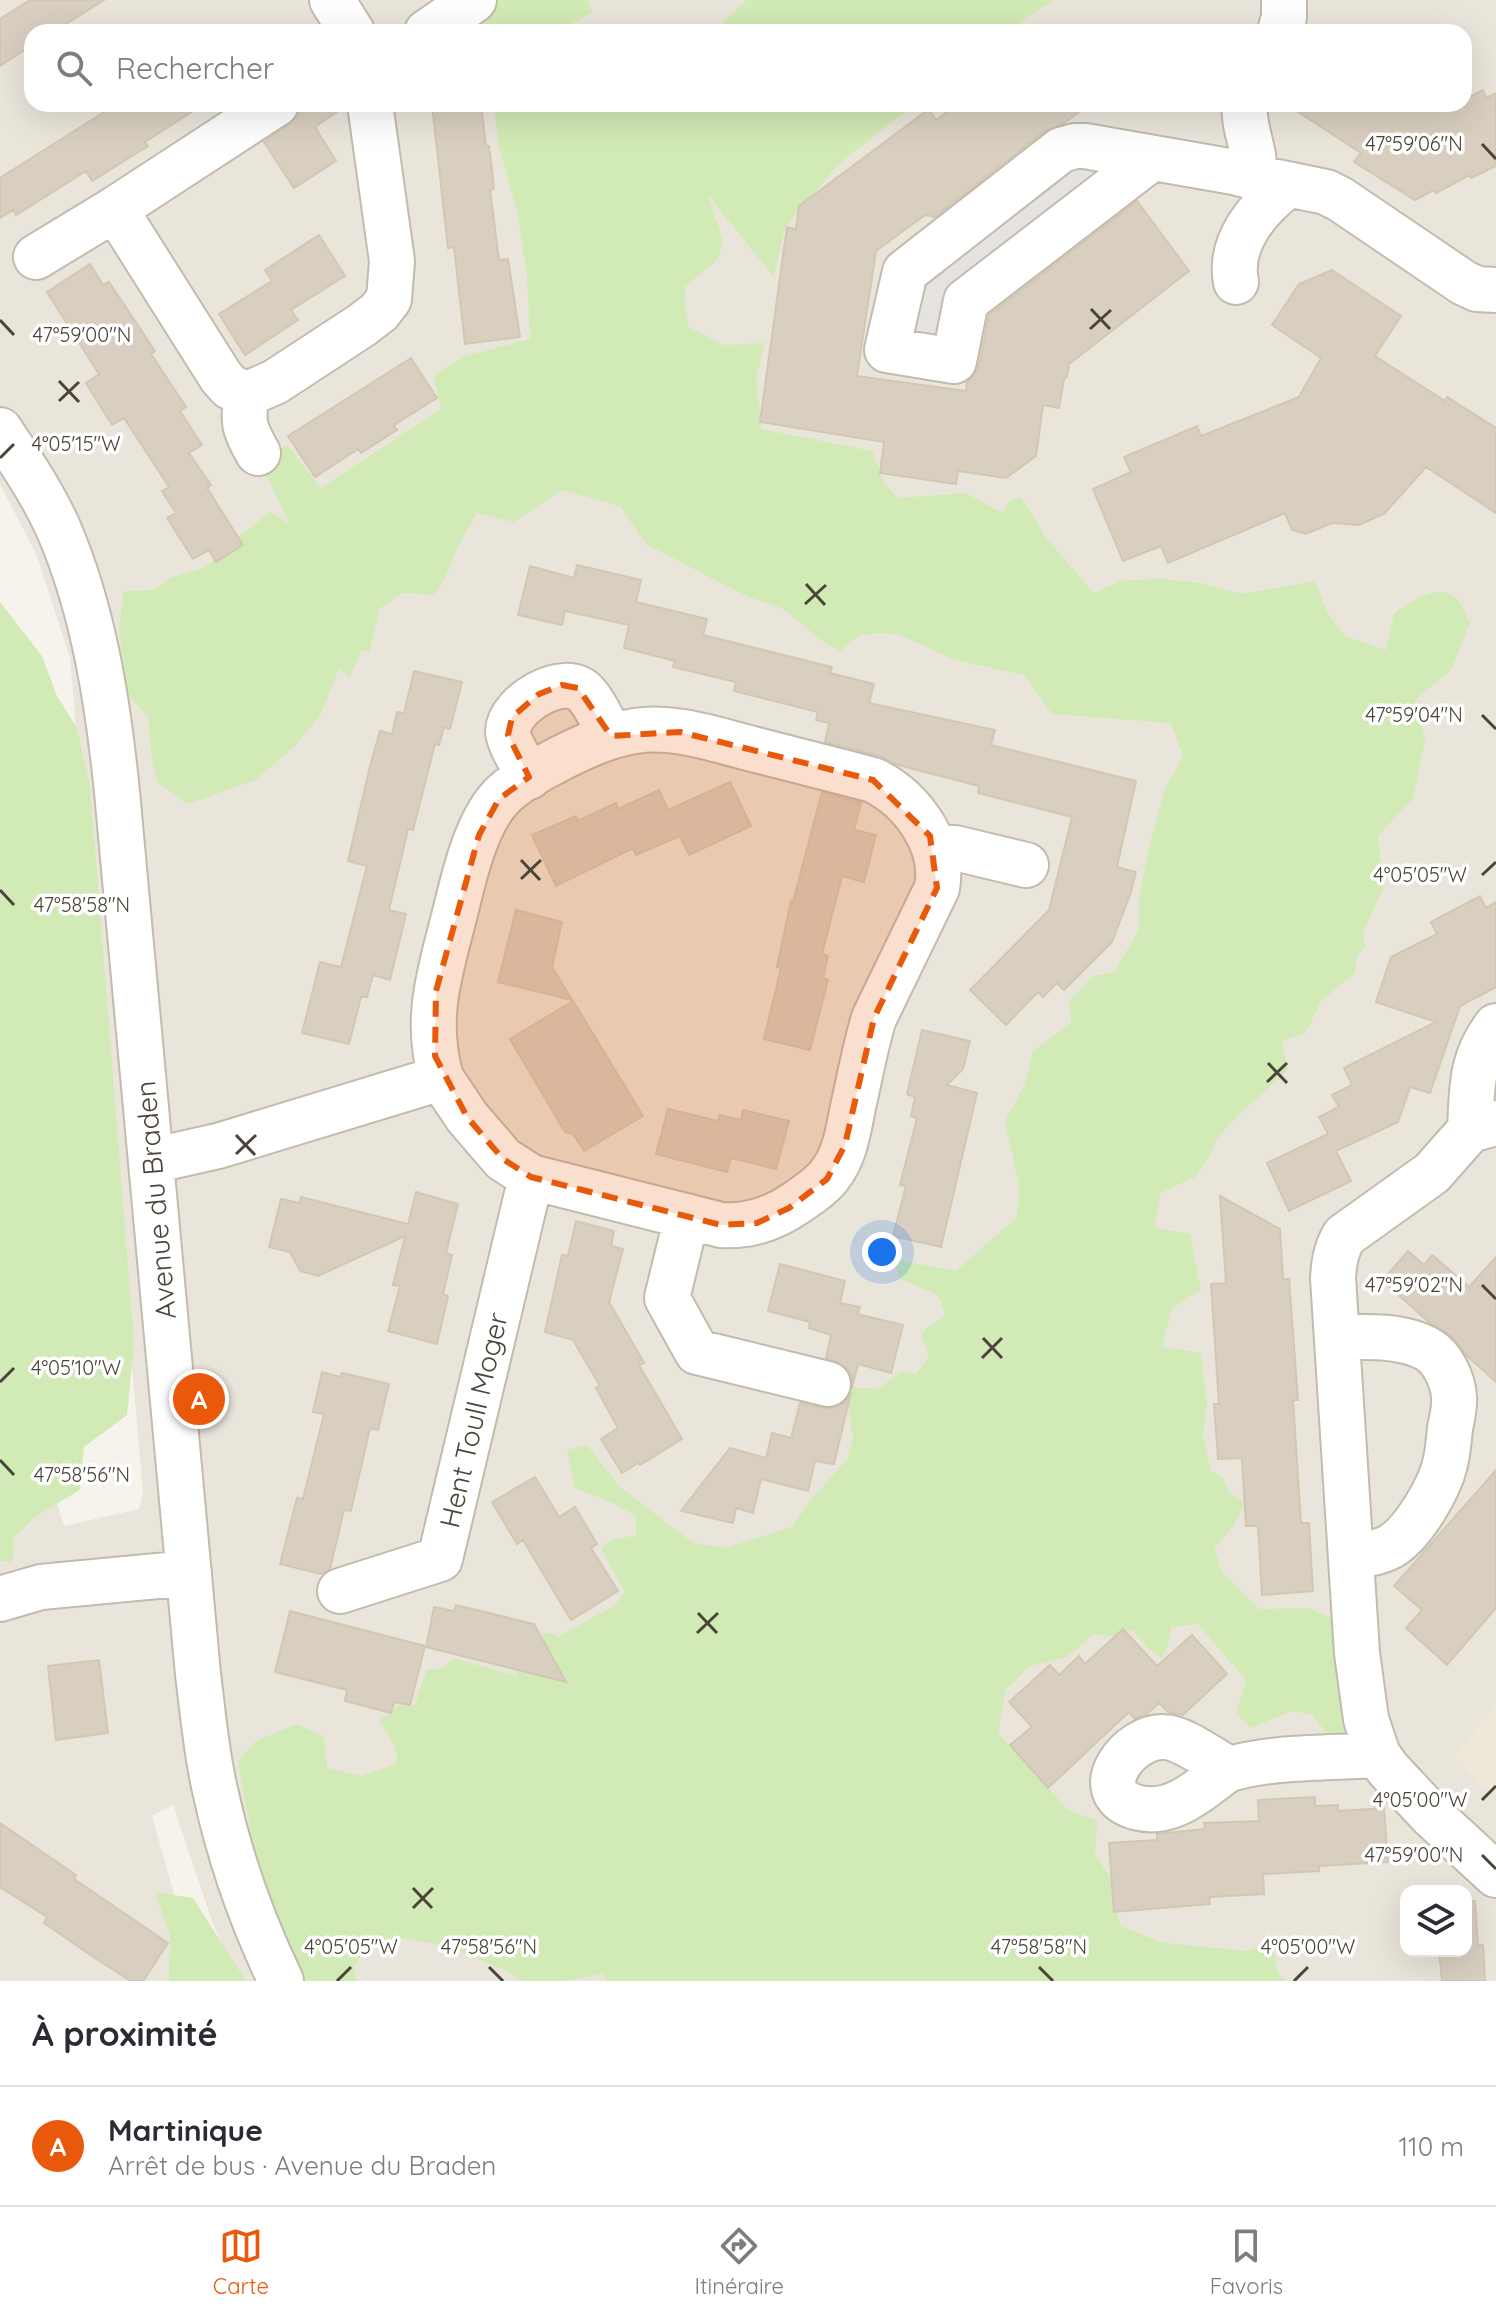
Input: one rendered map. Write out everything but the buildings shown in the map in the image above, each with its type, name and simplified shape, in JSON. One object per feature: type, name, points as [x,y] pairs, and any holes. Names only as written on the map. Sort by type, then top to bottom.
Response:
[{"type":"street","points":[[332,0],[347,24]]},
{"type":"street","points":[[439,24],[474,0]]},
{"type":"street","points":[[1282,24],[1284,0]]},
{"type":"street","points":[[36,257],[264,112]]},
{"type":"street","points":[[115,209],[221,377],[230,387],[247,394],[275,382],[362,325],[379,312],[389,299],[392,261],[371,112]]},
{"type":"street","points":[[1236,282],[1235,260],[1252,219],[1275,195],[1270,181],[1254,167],[1244,123],[1245,112]]},
{"type":"street","points":[[1152,158],[966,301],[954,361],[887,350],[905,272],[1061,150],[1075,146],[1152,158],[1326,192],[1464,283],[1477,289],[1496,290]]},
{"type":"street","points":[[247,394],[243,415],[245,432],[258,453]]},
{"type":"street","name":"Avenue du Braden","points":[[0,430],[39,490],[59,530],[95,644],[112,744],[201,1701],[214,1788],[240,1879],[281,1981]]},
{"type":"street","points":[[529,777],[508,735],[509,726],[517,711],[539,694],[562,685],[578,688],[586,694],[611,736]]},
{"type":"street","points":[[636,731],[680,732],[873,780],[881,783],[908,807],[935,847],[940,874],[937,888],[874,1018],[845,1145],[837,1165],[812,1192],[789,1208],[757,1223],[721,1225],[531,1177],[510,1164],[489,1143],[441,1078],[435,1056],[433,1017],[436,991],[464,878],[479,835],[492,809],[511,789],[583,747],[611,736],[636,731]]},
{"type":"street","points":[[935,847],[955,848],[1026,865]]},
{"type":"street","points":[[1496,1026],[1478,1055],[1473,1078],[1483,1126],[1432,1173],[1344,1236],[1334,1262],[1357,1653],[1366,1719],[1378,1755],[1412,1796],[1496,1875]]},
{"type":"street","points":[[151,1161],[218,1146],[441,1078]]},
{"type":"street","name":"Hent Toull Moger","points":[[340,1591],[440,1559],[531,1177]]},
{"type":"street","points":[[687,1216],[667,1298],[697,1352],[828,1384]]},
{"type":"street","points":[[1338,1338],[1387,1339],[1430,1351],[1443,1364],[1454,1398],[1445,1466],[1424,1510],[1391,1547],[1351,1556]]},
{"type":"street","points":[[0,1599],[41,1587],[189,1573]]},
{"type":"street","points":[[1229,1769],[1277,1761],[1378,1755]]},
{"type":"highlighted area","points":[[562,685],[578,688],[611,736],[680,732],[873,780],[930,836],[937,888],[874,1018],[845,1145],[827,1179],[789,1208],[757,1223],[721,1225],[531,1177],[503,1159],[467,1117],[435,1056],[436,991],[479,835],[499,799],[529,777],[508,735],[512,717],[539,694]]},
{"type":"shaded area","points":[[0,0],[1496,0],[1496,1707],[1455,1755],[1480,1783],[1496,1795],[1496,1981],[239,1981],[213,1924],[173,1805],[152,1816],[185,1933],[175,1981],[0,1981],[0,1319],[64,1526],[139,1509],[143,1492],[70,658],[37,556],[0,484]]},
{"type":"shaded area","points":[[1075,146],[1102,178],[945,344],[891,334],[905,272]]},
{"type":"shaded area","points":[[1496,1707],[1496,1795],[1454,1755]]},
{"type":"green space","points":[[456,0],[588,0],[592,12],[572,24],[463,24]]},
{"type":"green space","points":[[746,0],[1056,0],[1019,24],[721,24]]},
{"type":"green space","points":[[495,112],[907,112],[837,166],[785,227],[774,277],[708,195],[723,241],[718,260],[684,287],[688,326],[723,345],[765,343],[756,380],[762,429],[872,451],[884,483],[898,498],[966,493],[1002,513],[1010,500],[1021,497],[1047,539],[1094,593],[1124,580],[1164,579],[1200,583],[1242,594],[1315,581],[1328,614],[1345,636],[1386,650],[1394,613],[1434,592],[1450,594],[1458,600],[1470,623],[1451,670],[1416,699],[1425,741],[1413,799],[1378,836],[1384,887],[1363,932],[1365,947],[1357,956],[1355,973],[1320,1002],[1306,1033],[1282,1041],[1288,1070],[1235,1118],[1216,1140],[1195,1177],[1160,1193],[1155,1228],[1190,1234],[1201,1290],[1172,1308],[1162,1347],[1201,1353],[1207,1402],[1203,1437],[1211,1471],[1223,1478],[1229,1492],[1244,1503],[1232,1527],[1214,1547],[1222,1572],[1259,1609],[1309,1608],[1338,1621],[1355,1725],[1345,1734],[1330,1738],[1313,1715],[1292,1711],[1250,1728],[1236,1713],[1246,1680],[1198,1624],[1171,1627],[1162,1658],[1132,1630],[1113,1636],[1094,1634],[1067,1657],[1030,1666],[1006,1689],[998,1733],[1068,1810],[1097,1821],[1095,1854],[1111,1879],[1120,1926],[1164,1943],[1247,1951],[1272,1943],[1278,1973],[1285,1981],[607,1981],[602,1974],[564,1981],[522,1981],[503,1969],[446,1946],[399,1937],[367,1945],[354,1967],[357,1981],[303,1981],[271,1906],[252,1837],[238,1761],[256,1741],[297,1724],[324,1737],[327,1768],[361,1776],[397,1764],[394,1746],[379,1721],[398,1706],[415,1705],[427,1669],[442,1669],[453,1658],[516,1676],[534,1633],[551,1633],[558,1637],[615,1605],[625,1591],[601,1549],[611,1540],[636,1535],[636,1516],[575,1488],[567,1450],[587,1445],[619,1486],[694,1543],[725,1548],[792,1527],[810,1501],[848,1458],[853,1439],[846,1387],[878,1389],[901,1372],[916,1373],[929,1357],[921,1333],[945,1315],[938,1295],[901,1279],[892,1259],[956,1271],[1017,1217],[1019,1186],[1005,1121],[1024,1086],[1033,1051],[1071,1023],[1069,1001],[1093,976],[1114,972],[1139,930],[1139,898],[1150,843],[1165,788],[1183,757],[1171,723],[1052,714],[1024,675],[955,660],[900,635],[860,635],[839,652],[782,608],[746,596],[646,544],[620,506],[562,490],[514,522],[477,513],[434,595],[403,593],[379,609],[370,651],[361,651],[350,677],[339,668],[321,714],[294,747],[255,780],[188,804],[157,782],[148,717],[128,695],[119,632],[124,591],[153,590],[170,578],[206,567],[270,512],[290,524],[260,463],[287,445],[321,488],[441,409],[434,375],[463,357],[530,339],[527,276],[518,216],[498,143]]},
{"type":"green space","points":[[0,602],[42,656],[57,696],[77,728],[90,785],[134,1342],[127,1415],[84,1447],[80,1490],[36,1516],[14,1537],[12,1562],[0,1561]]},
{"type":"green space","points":[[155,1892],[193,1898],[246,1981],[169,1981],[170,1936]]},
{"type":"place","name":"Martinique","points":[[199,1399]]}]
